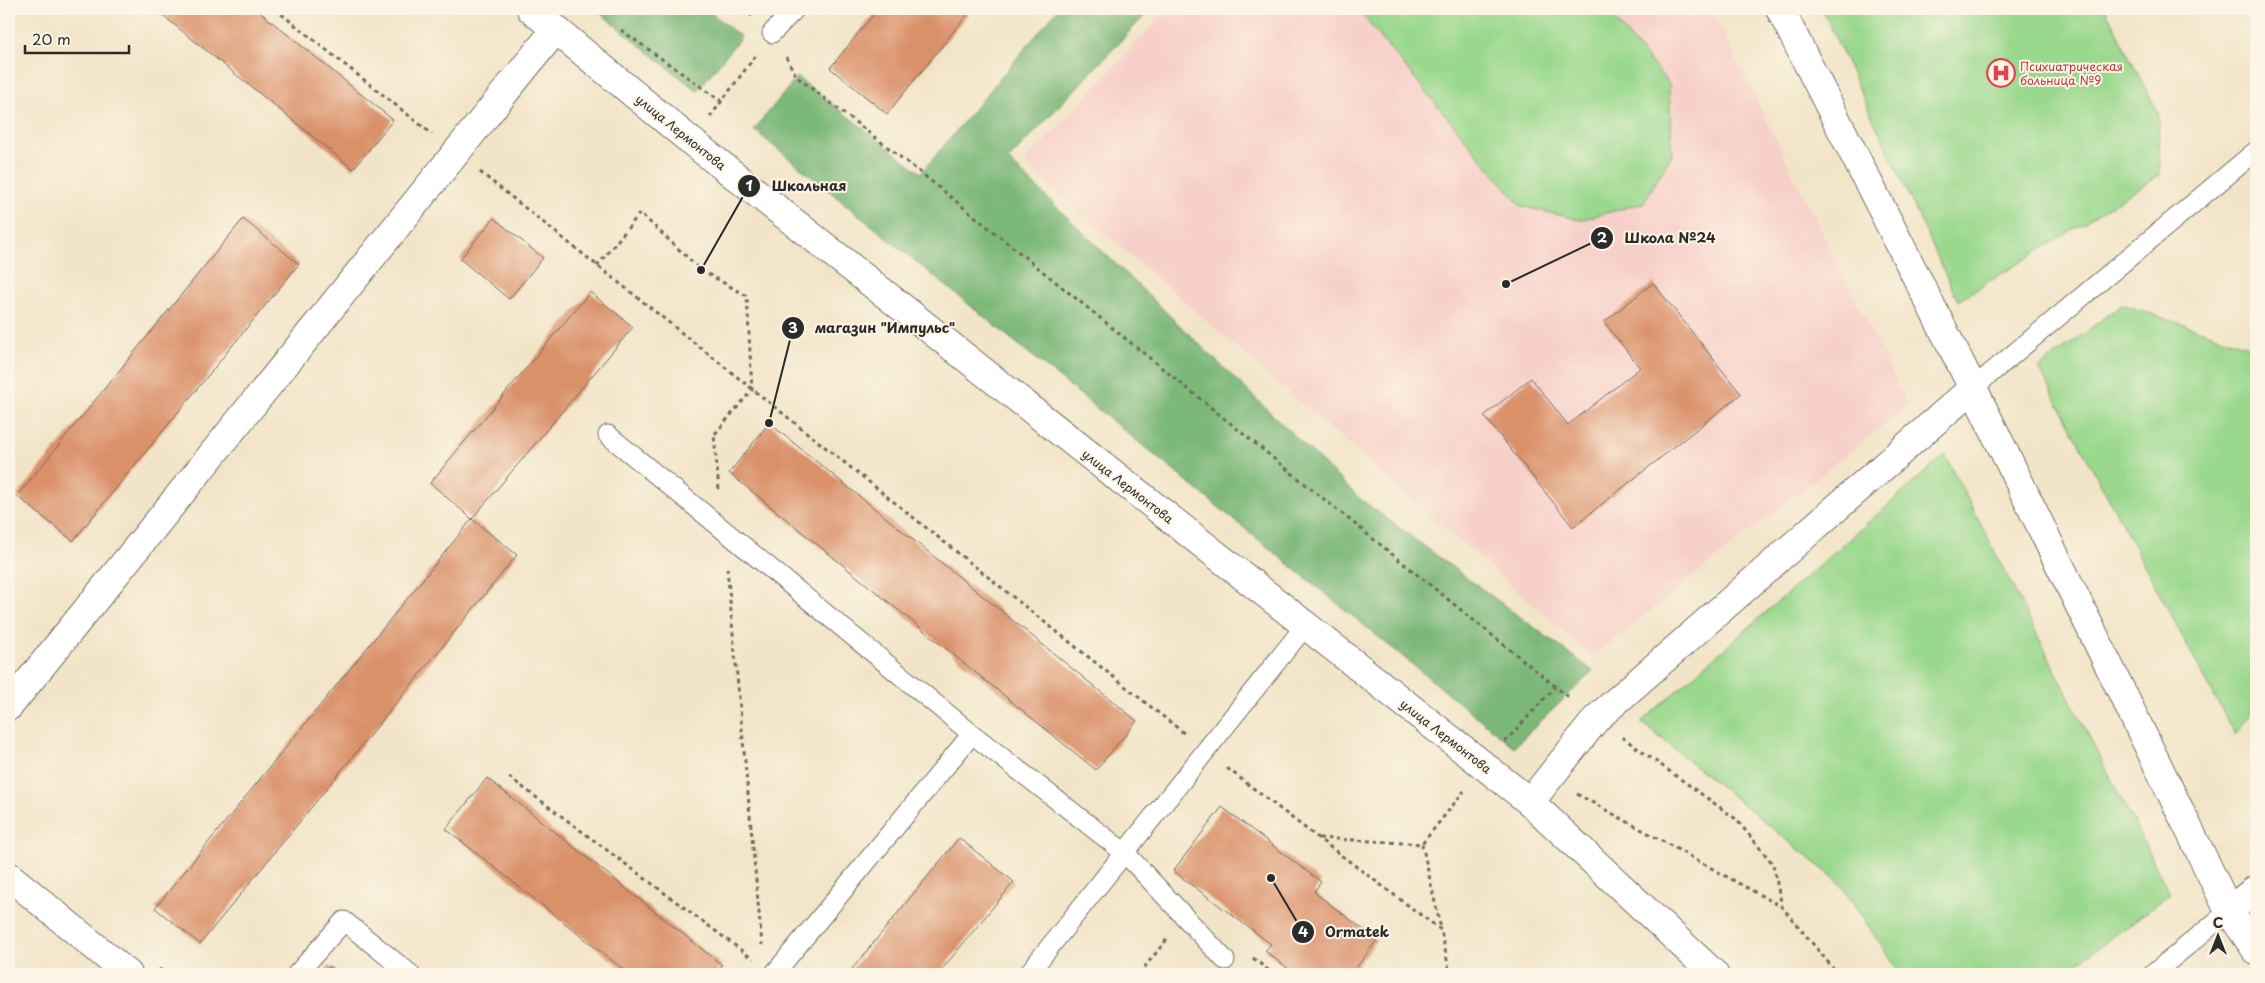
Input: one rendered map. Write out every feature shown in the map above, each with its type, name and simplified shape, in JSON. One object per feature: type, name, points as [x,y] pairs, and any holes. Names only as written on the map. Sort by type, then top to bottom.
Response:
[{"type":"street","name":"улица Лермонтова","points":[[531,9],[692,142],[1530,802],[1714,974]]},
{"type":"street","points":[[1780,9],[1973,388],[2228,910],[2256,950]]},
{"type":"street","points":[[9,706],[556,29]]},
{"type":"street","points":[[1530,802],[1597,718],[1973,388]]},
{"type":"street","points":[[9,876],[128,974]]},
{"type":"street","points":[[2228,910],[2256,889]]},
{"type":"lane","points":[[772,32],[795,9]]},
{"type":"lane","points":[[1973,388],[2256,151]]},
{"type":"lane","points":[[608,435],[972,734],[1124,853],[1225,960]]},
{"type":"lane","points":[[1028,974],[1306,626]]},
{"type":"lane","points":[[774,974],[972,734]]},
{"type":"lane","points":[[2152,974],[2228,910]]},
{"type":"lane","points":[[297,974],[344,922],[410,974]]},
{"type":"path","points":[[275,9],[1206,751],[1441,930]]},
{"type":"path","points":[[743,9],[772,32],[797,77],[921,173],[1555,687],[1736,819],[1773,864],[1782,907]]},
{"type":"path","points":[[621,30],[722,101]]},
{"type":"path","points":[[710,117],[772,32]]},
{"type":"path","points":[[597,266],[640,213],[701,270],[747,296],[752,390],[714,435],[762,948]]},
{"type":"path","points":[[9,434],[10,454]]},
{"type":"path","points":[[1502,745],[1555,687]]},
{"type":"path","points":[[509,777],[756,962]]},
{"type":"path","points":[[1548,778],[1782,907],[1838,974]]},
{"type":"path","points":[[1444,815],[1422,844],[1450,974]]},
{"type":"path","points":[[1318,838],[1422,844]]},
{"type":"shaded area","points":[[1168,9],[1711,9],[1908,405],[1593,656],[1024,163]]},
{"type":"green space","points":[[595,9],[706,9],[741,37],[697,91]]},
{"type":"green space","points":[[1058,9],[1151,9],[1008,160],[1359,498],[1593,671],[1514,747],[754,130],[797,77],[921,173]]},
{"type":"green space","points":[[1357,9],[1606,9],[1669,84],[1672,155],[1643,203],[1580,220],[1521,206]]},
{"type":"green space","points":[[1822,9],[2105,9],[2158,113],[2160,175],[1958,301]]},
{"type":"green space","points":[[2122,304],[2247,346],[2256,359],[2256,706],[2235,735],[2039,368]]},
{"type":"green space","points":[[1945,455],[2170,894],[2063,974],[1900,974],[1839,882],[1641,722]]},
{"type":"building","points":[[155,9],[256,9],[393,120],[353,169]]},
{"type":"building","points":[[878,9],[972,9],[887,114],[830,68]]},
{"type":"building","points":[[494,218],[543,258],[509,299],[460,259]]},
{"type":"building","points":[[243,219],[299,264],[73,541],[17,496]]},
{"type":"building","points":[[1653,283],[1741,394],[1573,527],[1484,416],[1531,378],[1568,425],[1640,368],[1604,322]]},
{"type":"building","points":[[590,292],[633,327],[472,519],[430,483]]},
{"type":"building","points":[[769,423],[1137,721],[1096,770],[729,473]]},
{"type":"building","points":[[472,519],[517,555],[200,944],[155,908]]},
{"type":"building","points":[[487,778],[722,965],[715,974],[629,974],[446,829]]},
{"type":"building","points":[[1222,807],[1321,882],[1314,892],[1377,940],[1353,972],[1356,974],[1295,974],[1265,951],[1271,944],[1173,871]]},
{"type":"building","points":[[959,838],[1014,882],[938,974],[848,974]]},
{"type":"building","points":[[329,966],[339,974],[323,974]]},
{"type":"place","name":"Психиатрическая больница №9","points":[[2001,73]]},
{"type":"place","name":"Школьная","points":[[701,270]]},
{"type":"place","name":"Школа №24","points":[[1506,284]]},
{"type":"place","name":"магазин \"Импульс\"","points":[[769,423]]},
{"type":"place","name":"Ormatek","points":[[1271,878]]}]
